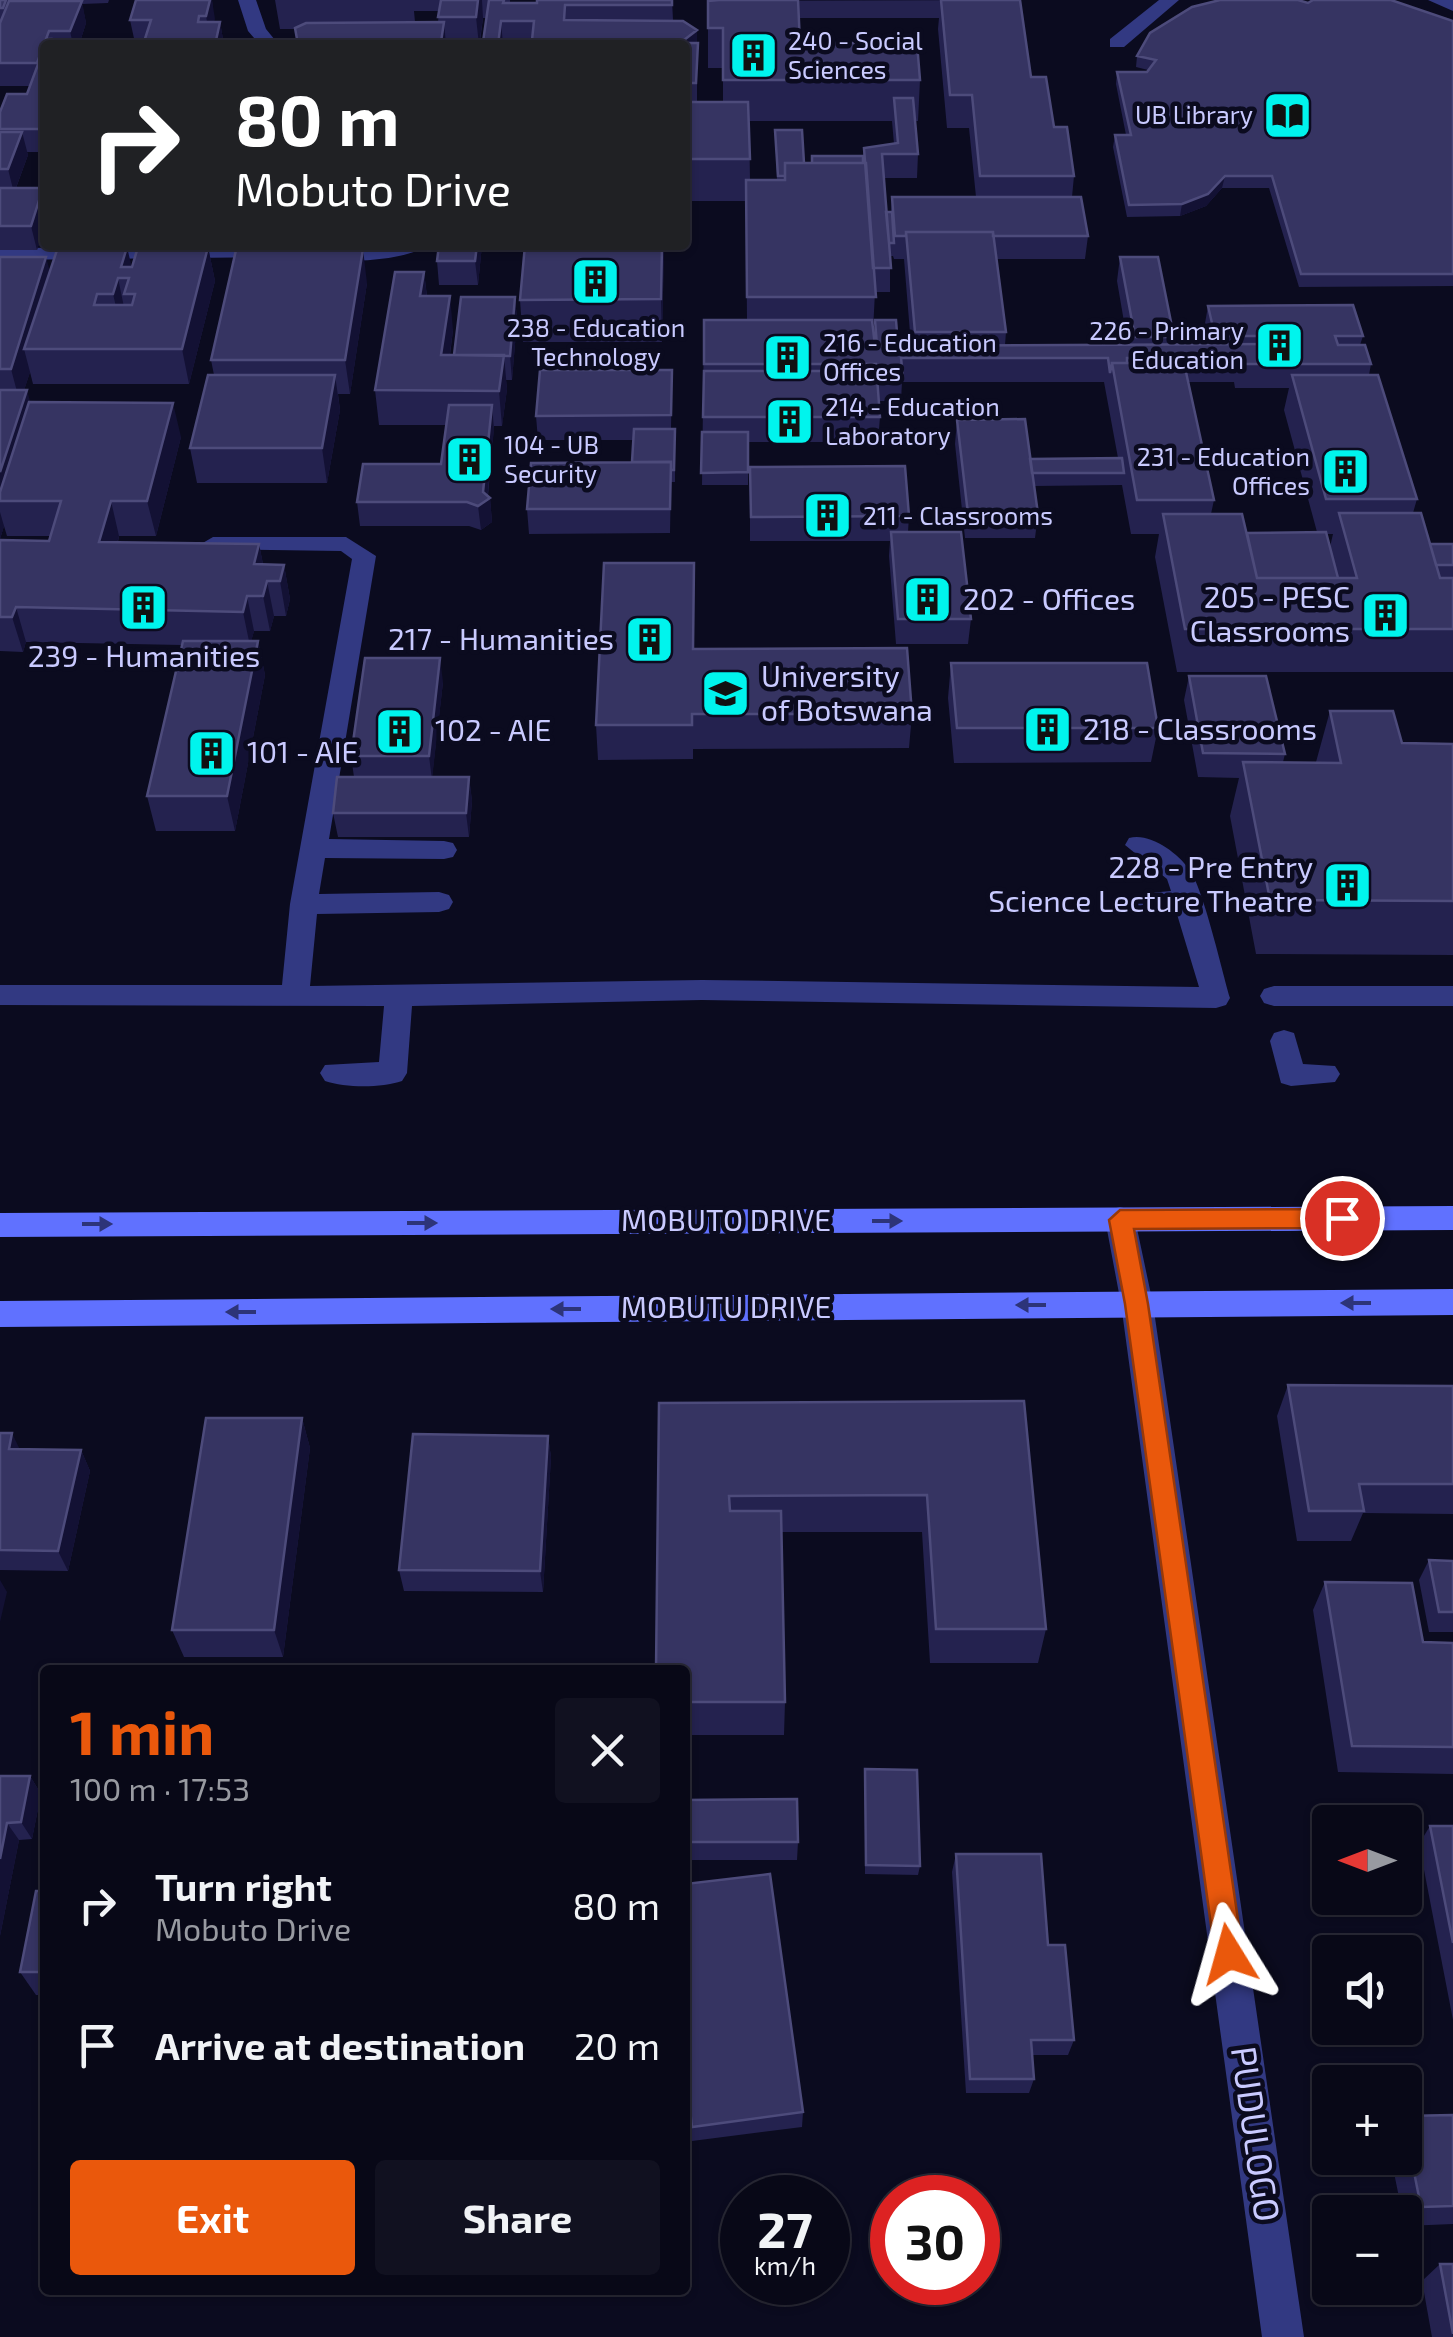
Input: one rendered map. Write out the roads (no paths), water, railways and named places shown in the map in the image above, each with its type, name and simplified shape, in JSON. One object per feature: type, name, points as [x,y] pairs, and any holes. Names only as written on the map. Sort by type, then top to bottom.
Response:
[{"type":"main road","name":"MOBUTO DRIVE","points":[[0,1224],[1453,1218]]},
{"type":"main road","name":"MOBUTU DRIVE","points":[[0,1314],[1453,1302]]},
{"type":"street","points":[[247,0],[257,30],[266,40]]},
{"type":"street","points":[[1117,43],[1170,0]]},
{"type":"street","points":[[1437,0],[1453,6]]},
{"type":"street","points":[[0,254],[401,250]]},
{"type":"street","points":[[188,544],[346,544],[364,556],[304,904],[296,996]]},
{"type":"street","points":[[0,994],[399,996],[702,990],[1216,998],[1179,874],[1151,850],[1138,845]]},
{"type":"street","points":[[313,848],[444,850]]},
{"type":"street","points":[[1148,901],[1188,901]]},
{"type":"street","points":[[304,904],[440,902]]},
{"type":"street","points":[[335,1073],[392,1073],[399,996]]},
{"type":"street","points":[[1274,996],[1453,996]]},
{"type":"street","points":[[1284,1041],[1291,1075],[1325,1074]]},
{"type":"street","name":"PUDULOGO","points":[[1120,1220],[1136,1304],[1284,2337]]},
{"type":"place","name":"240 - Social Sciences","points":[[753,55]]},
{"type":"place","name":"UB Library","points":[[1288,115]]},
{"type":"place","name":"238 - Education Technology","points":[[596,282]]},
{"type":"place","name":"226 - Primary Education","points":[[1279,345]]},
{"type":"place","name":"216 - Education Offices","points":[[788,357]]},
{"type":"place","name":"214 - Education Laboratory","points":[[790,421]]},
{"type":"place","name":"104 - UB Security","points":[[469,459]]},
{"type":"place","name":"231 - Education Offices","points":[[1345,471]]},
{"type":"place","name":"211 - Classrooms","points":[[828,516]]},
{"type":"place","name":"202 - Offices","points":[[928,600]]},
{"type":"place","name":"239 - Humanities","points":[[144,608]]},
{"type":"place","name":"205 - PESC Classrooms","points":[[1385,615]]},
{"type":"place","name":"217 - Humanities","points":[[649,640]]},
{"type":"place","name":"University of Botswana","points":[[726,694]]},
{"type":"place","name":"218 - Classrooms","points":[[1048,730]]},
{"type":"place","name":"102 - AIE","points":[[400,731]]},
{"type":"place","name":"101 - AIE","points":[[212,753]]},
{"type":"place","name":"228 - Pre Entry Science Lecture Theatre","points":[[1348,885]]}]
